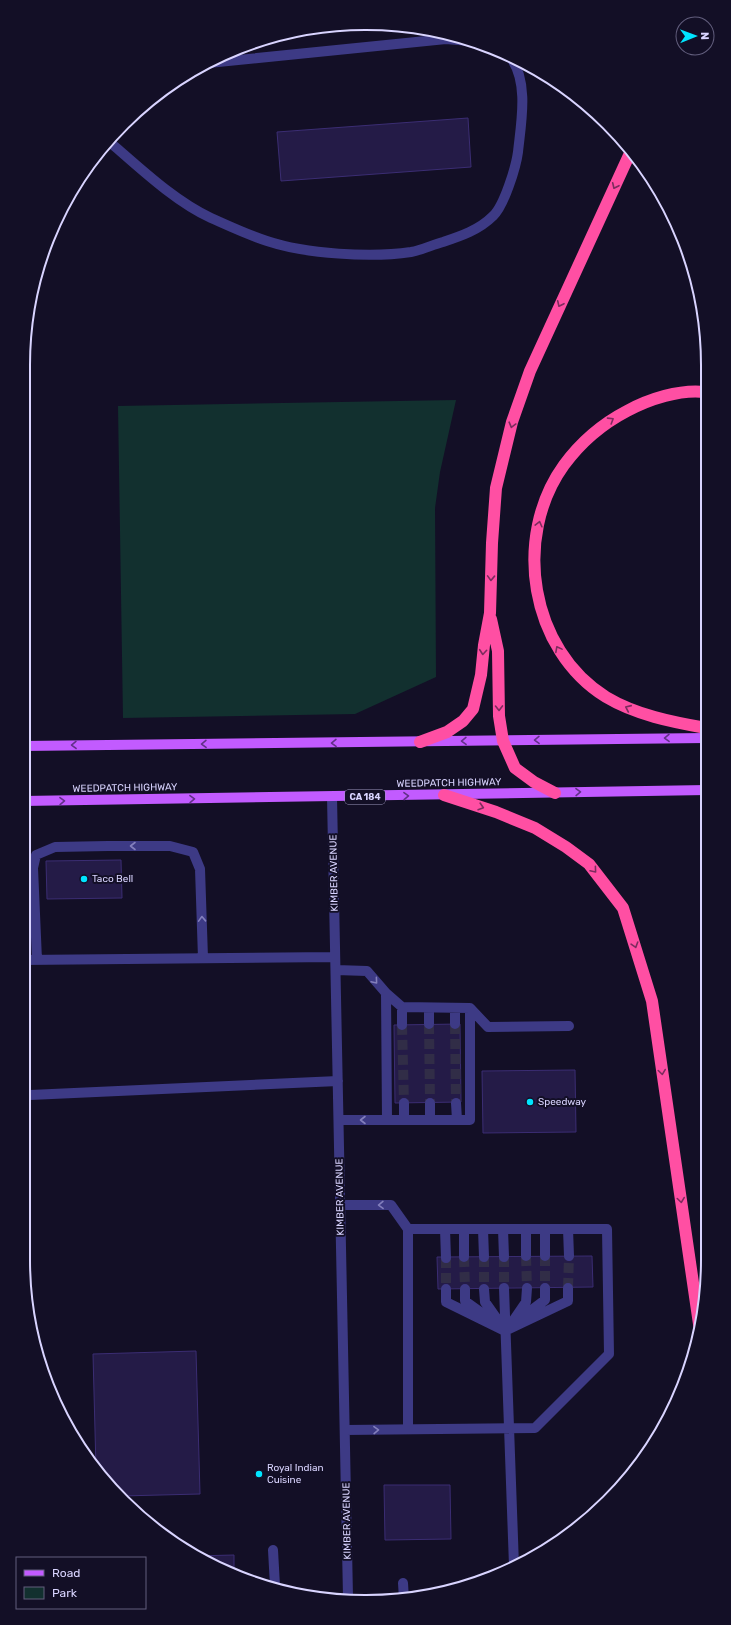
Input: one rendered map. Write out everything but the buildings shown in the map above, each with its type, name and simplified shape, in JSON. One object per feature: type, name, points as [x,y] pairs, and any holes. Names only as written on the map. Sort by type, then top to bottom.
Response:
[{"type":"highway","points":[[420,742],[447,732],[463,721],[473,709],[481,675],[484,645],[490,613],[492,543],[496,488],[512,422],[530,371],[628,157]]},
{"type":"highway","points":[[701,392],[666,396],[638,405],[609,420],[584,441],[563,466],[546,498],[538,526],[534,558],[537,594],[546,625],[563,656],[583,678],[605,697],[630,709],[678,723],[701,727]]},
{"type":"highway","points":[[490,613],[498,651],[499,716],[503,741],[515,768],[534,782],[555,793]]},
{"type":"highway","points":[[444,795],[496,812],[536,828],[588,864],[623,908],[652,1001],[697,1310]]},
{"type":"main road","points":[[30,746],[701,738]]},
{"type":"main road","name":"WEEDPATCH HIGHWAY","points":[[30,801],[701,790]]},
{"type":"street","points":[[225,61],[444,39]]},
{"type":"street","points":[[113,144],[160,186],[210,218],[268,242],[305,249],[358,255],[412,252],[467,234],[494,216],[507,192],[518,155],[522,117],[521,83],[516,66]]},
{"type":"street","name":"KIMBER AVENUE","points":[[332,797],[348,1594]]},
{"type":"street","points":[[37,960],[33,868],[36,855],[55,847],[108,846],[170,846],[193,852],[200,869],[203,958]]},
{"type":"street","points":[[30,960],[335,957]]},
{"type":"street","points":[[336,970],[367,971],[386,993],[402,1007],[470,1008],[488,1027],[569,1026]]},
{"type":"street","points":[[386,993],[387,1120]]},
{"type":"street","points":[[402,1007],[402,1025]]},
{"type":"street","points":[[429,1008],[430,1024]]},
{"type":"street","points":[[455,1008],[455,1024]]},
{"type":"street","points":[[339,1120],[470,1120],[470,1008]]},
{"type":"street","points":[[30,1095],[338,1081]]},
{"type":"street","points":[[404,1103],[404,1120]]},
{"type":"street","points":[[430,1103],[430,1120]]},
{"type":"street","points":[[456,1103],[457,1120]]},
{"type":"street","points":[[341,1205],[390,1205],[408,1229],[408,1429]]},
{"type":"street","points":[[345,1430],[535,1428],[609,1354],[607,1229],[408,1229]]},
{"type":"street","points":[[445,1229],[446,1258]]},
{"type":"street","points":[[464,1229],[464,1257]]},
{"type":"street","points":[[483,1229],[484,1257]]},
{"type":"street","points":[[503,1229],[504,1257]]},
{"type":"street","points":[[526,1229],[526,1256]]},
{"type":"street","points":[[544,1229],[545,1256]]},
{"type":"street","points":[[568,1229],[568,1256]]},
{"type":"street","points":[[504,1288],[514,1560]]},
{"type":"street","points":[[505,1330],[526,1302],[527,1288]]},
{"type":"street","points":[[505,1330],[545,1300],[545,1288]]},
{"type":"street","points":[[505,1330],[568,1301],[568,1288]]},
{"type":"street","points":[[446,1289],[446,1302],[505,1330]]},
{"type":"street","points":[[465,1289],[465,1301],[505,1330]]},
{"type":"street","points":[[484,1289],[485,1302],[505,1330]]},
{"type":"street","points":[[273,1550],[275,1583]]},
{"type":"street","points":[[403,1583],[404,1592]]},
{"type":"green space","points":[[456,400],[440,472],[435,508],[436,677],[355,714],[123,718],[118,406]]},
{"type":"tunnel","points":[[429,1024],[430,1103]]},
{"type":"tunnel","points":[[455,1024],[456,1103]]},
{"type":"tunnel","points":[[402,1025],[404,1103]]},
{"type":"tunnel","points":[[526,1256],[527,1288]]},
{"type":"tunnel","points":[[545,1256],[545,1288]]},
{"type":"tunnel","points":[[568,1288],[569,1256]]},
{"type":"tunnel","points":[[464,1257],[465,1289]]},
{"type":"tunnel","points":[[484,1257],[484,1289]]},
{"type":"tunnel","points":[[504,1257],[504,1288]]},
{"type":"tunnel","points":[[446,1258],[446,1289]]},
{"type":"place","name":"Taco Bell","points":[[84,879]]},
{"type":"place","name":"Speedway","points":[[530,1102]]},
{"type":"place","name":"Royal Indian Cuisine","points":[[259,1474]]}]
